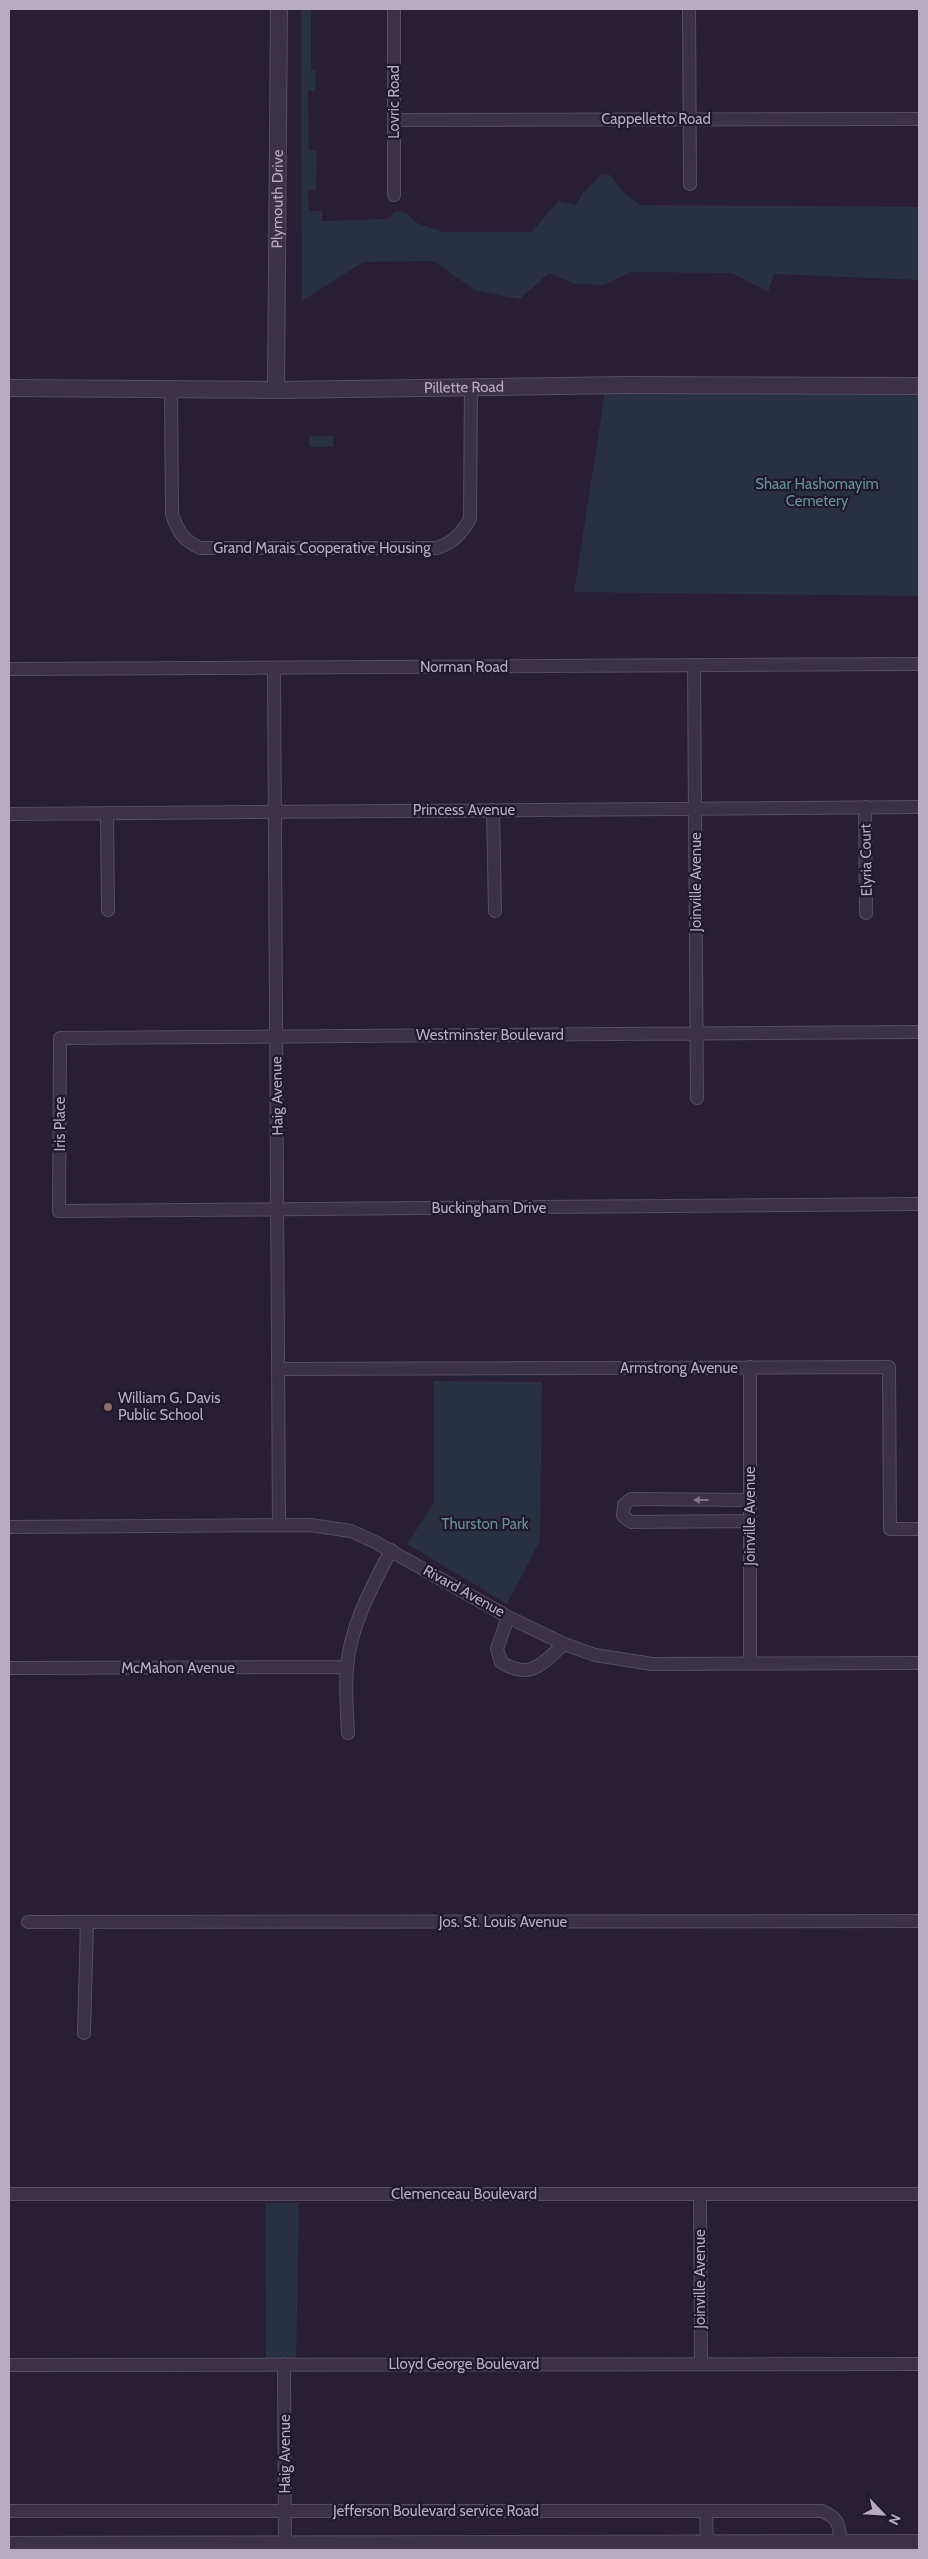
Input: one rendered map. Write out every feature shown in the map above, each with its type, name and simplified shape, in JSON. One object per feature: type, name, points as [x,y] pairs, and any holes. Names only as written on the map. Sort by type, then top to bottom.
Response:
[{"type":"street","name":"Plymouth Drive","points":[[276,390],[279,9]]},
{"type":"street","name":"Lovric Road","points":[[394,9],[394,195]]},
{"type":"street","points":[[689,9],[690,184]]},
{"type":"street","name":"Cappelletto Road","points":[[394,120],[919,119]]},
{"type":"street","name":"Pillette Road","points":[[9,388],[276,390],[471,387],[919,386]]},
{"type":"street","name":"Grand Marais Cooperative Housing","points":[[171,390],[172,514],[178,532],[188,542],[200,548],[437,548],[451,543],[463,532],[470,519],[471,387]]},
{"type":"street","name":"Norman Road","points":[[9,669],[919,664]]},
{"type":"street","name":"Joinville Avenue","points":[[694,665],[697,1098]]},
{"type":"street","name":"Haig Avenue","points":[[274,668],[279,1525]]},
{"type":"street","name":"Princess Avenue","points":[[9,814],[919,806]]},
{"type":"street","name":"Elyria Court","points":[[865,807],[866,913]]},
{"type":"street","points":[[493,810],[495,910]]},
{"type":"street","points":[[107,813],[108,910]]},
{"type":"street","name":"Westminster Boulevard","points":[[60,1038],[919,1032]]},
{"type":"street","name":"Iris Place","points":[[59,1211],[60,1038]]},
{"type":"street","name":"Buckingham Drive","points":[[59,1211],[919,1204]]},
{"type":"street","name":"Armstrong Avenue","points":[[278,1369],[888,1367],[890,1529],[919,1529]]},
{"type":"street","name":"Joinville Avenue","points":[[750,1368],[750,1664]]},
{"type":"street","points":[[750,1500],[631,1499],[624,1505],[623,1516],[631,1522],[750,1522]]},
{"type":"street","name":"Rivard Avenue","points":[[9,1527],[310,1525],[351,1531],[391,1550],[508,1617],[564,1644],[596,1655],[652,1664],[919,1663]]},
{"type":"street","points":[[348,1733],[346,1667],[355,1628],[368,1594],[391,1550]]},
{"type":"street","points":[[508,1617],[497,1649],[501,1662],[511,1669],[525,1671],[539,1667],[564,1644]]},
{"type":"street","name":"McMahon Avenue","points":[[9,1668],[346,1667]]},
{"type":"street","name":"Jos. St. Louis Avenue","points":[[28,1922],[919,1921]]},
{"type":"street","points":[[84,2033],[87,1922]]},
{"type":"street","name":"Clemenceau Boulevard","points":[[9,2194],[919,2194]]},
{"type":"street","name":"Joinville Avenue","points":[[700,2194],[701,2364]]},
{"type":"street","name":"Haig Avenue","points":[[284,2364],[285,2544]]},
{"type":"street","name":"Lloyd George Boulevard","points":[[9,2365],[919,2364]]},
{"type":"street","name":"Jefferson Boulevard service Road","points":[[9,2511],[822,2511],[834,2516],[840,2526],[841,2543]]},
{"type":"street","points":[[706,2511],[708,2543]]},
{"type":"street","points":[[9,2545],[919,2543]]},
{"type":"green space","points":[[301,9],[311,9],[311,70],[316,70],[315,91],[308,91],[309,150],[317,151],[316,190],[308,190],[309,211],[322,211],[322,221],[387,219],[396,211],[406,213],[417,223],[442,232],[532,232],[558,201],[576,205],[583,193],[602,174],[610,175],[627,196],[641,205],[919,207],[919,280],[774,274],[768,292],[732,273],[631,272],[604,285],[576,284],[549,273],[520,299],[477,291],[433,261],[363,262],[302,301]]},
{"type":"green space","name":"Shaar Hashomayim Cemetery","points":[[919,391],[919,596],[574,592],[605,392]]},
{"type":"green space","points":[[309,436],[333,436],[333,447],[309,447]]},
{"type":"green space","name":"Thurston Park","points":[[434,1381],[542,1382],[540,1541],[507,1604],[407,1544],[434,1503]]},
{"type":"green space","points":[[265,2203],[299,2203],[296,2360],[266,2360]]},
{"type":"place","name":"William G. Davis Public School","points":[[108,1407]]}]
